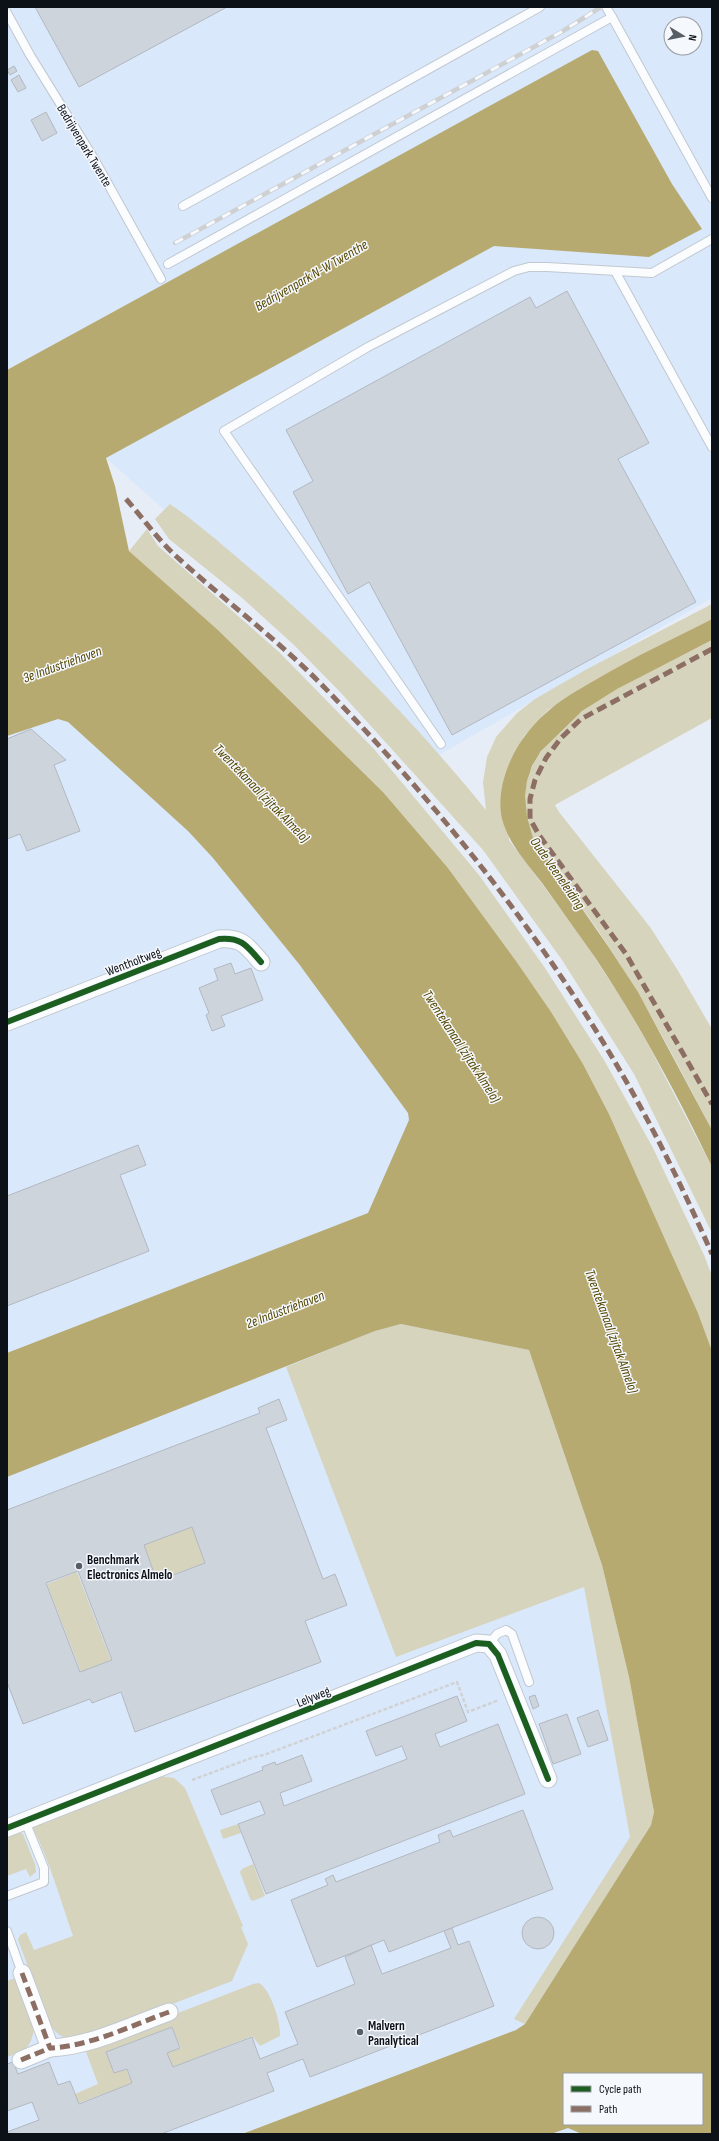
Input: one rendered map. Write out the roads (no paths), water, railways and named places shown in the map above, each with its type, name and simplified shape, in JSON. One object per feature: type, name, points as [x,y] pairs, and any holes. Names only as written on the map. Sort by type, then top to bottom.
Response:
[{"type":"street","name":"Wentholtweg","points":[[7,1022],[219,939],[232,938],[248,946],[261,962]]},
{"type":"street","name":"Lelyweg","points":[[7,1828],[476,1643],[489,1644]]},
{"type":"street","points":[[489,1644],[498,1655],[548,1779]]},
{"type":"street","points":[[22,1973],[50,2048]]},
{"type":"street","points":[[21,2060],[50,2048],[68,2047],[85,2043],[168,2012]]},
{"type":"lane","points":[[183,206],[540,7]]},
{"type":"lane","points":[[606,7],[712,198]]},
{"type":"lane","name":"Bedrijvenpark Twente","points":[[7,13],[30,55],[93,157],[161,279]]},
{"type":"lane","points":[[168,264],[612,17]]},
{"type":"lane","points":[[441,744],[224,431],[368,347],[514,271],[529,267],[547,267],[652,273],[712,239]]},
{"type":"lane","points":[[615,271],[712,446]]},
{"type":"lane","points":[[489,1644],[497,1634],[506,1630],[512,1634],[529,1682]]},
{"type":"lane","points":[[7,1896],[44,1882],[44,1868],[25,1821]]},
{"type":"lane","points":[[7,1931],[22,1973]]},
{"type":"water","points":[[592,50],[598,51],[672,184],[702,229],[649,257],[494,246],[106,458],[115,486],[129,551],[218,630],[383,792],[448,868],[516,961],[551,1012],[583,1064],[609,1114],[698,1313],[712,1351],[712,2134],[582,2134],[568,2128],[551,2134],[242,2134],[516,2030],[525,2024],[651,1825],[654,1812],[629,1677],[602,1565],[529,1350],[401,1324],[375,1331],[7,1477],[7,1353],[368,1213],[409,1120],[408,1113],[299,964],[213,858],[188,831],[68,722],[58,719],[7,736],[7,370]]},
{"type":"water","points":[[712,619],[712,640],[617,689],[582,711],[541,751],[532,766],[527,781],[525,796],[527,817],[533,838],[638,992],[712,1130],[712,1167],[672,1087],[628,1009],[596,959],[514,845],[505,828],[500,807],[503,782],[512,757],[525,735],[540,718],[571,694],[639,656]]},
{"type":"railway","points":[[175,243],[563,31],[601,7]]},
{"type":"place","name":"Benchmark Electronics Almelo","points":[[79,1566]]},
{"type":"place","name":"Malvern Panalytical","points":[[360,2032]]},
{"type":"water label","name":"Bedrijvenpark N-W Twenthe","points":[[311,275]]},
{"type":"water label","name":"3e Industriehaven","points":[[62,664]]},
{"type":"water label","name":"Twentekanaal (zijtak Almelo)","points":[[262,793]]},
{"type":"water label","name":"Oude Veeneleiding","points":[[558,873]]},
{"type":"water label","name":"Twentekanaal (zijtak Almelo)","points":[[462,1046]]},
{"type":"water label","name":"2e Industriehaven","points":[[285,1309]]},
{"type":"water label","name":"Twentekanaal (zijtak Almelo)","points":[[612,1331]]}]
